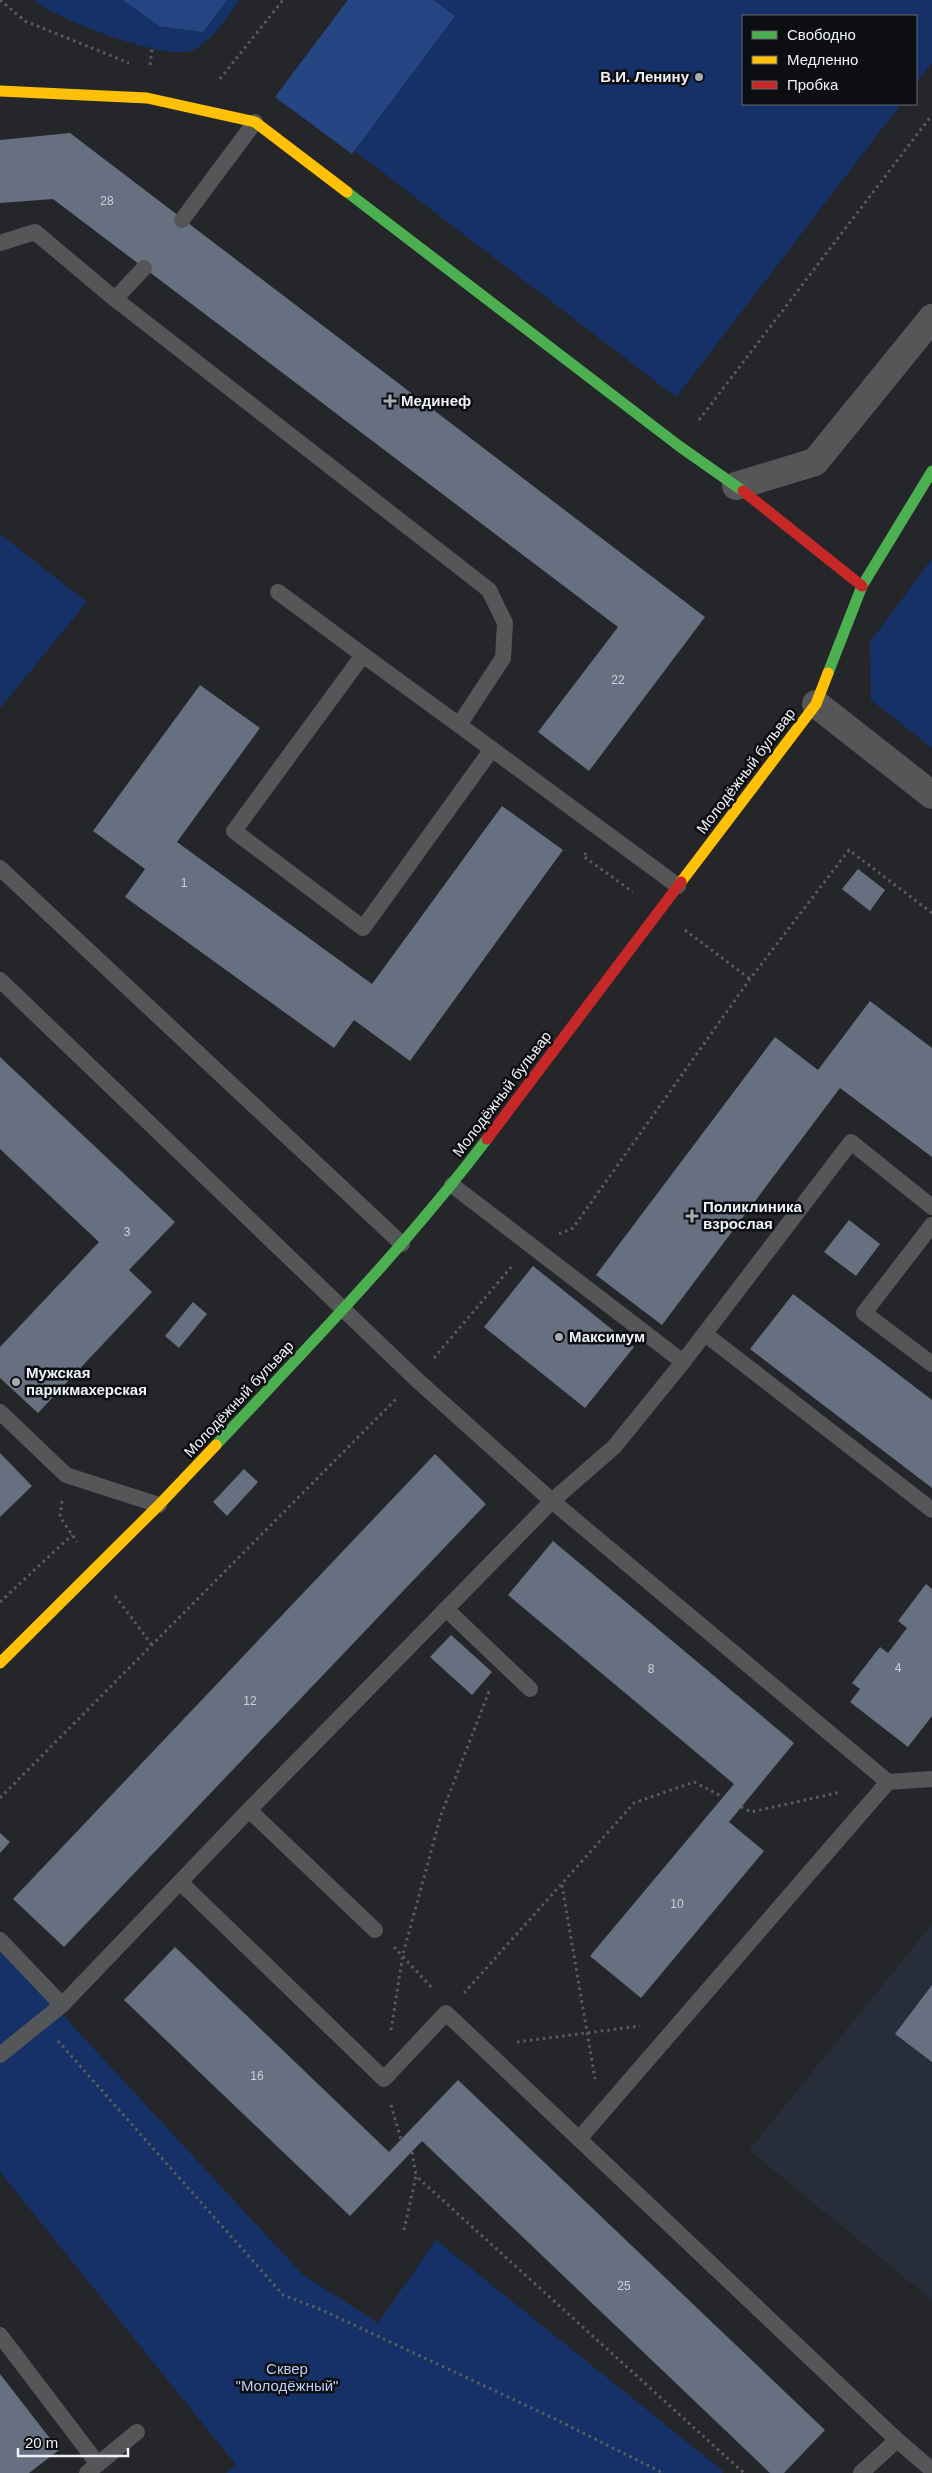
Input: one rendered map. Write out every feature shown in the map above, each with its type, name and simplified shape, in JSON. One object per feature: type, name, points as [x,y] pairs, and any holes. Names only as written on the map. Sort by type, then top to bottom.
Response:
[{"type":"street","points":[[0,91],[147,98],[255,122],[679,446],[736,486],[862,586]]},
{"type":"street","points":[[736,486],[815,462],[932,318]]},
{"type":"street","name":"Молодёжный бульвар","points":[[0,1663],[159,1505],[345,1308],[452,1185],[816,704],[862,586],[932,471]]},
{"type":"street","points":[[816,704],[932,795]]},
{"type":"lane","points":[[182,220],[255,122]]},
{"type":"lane","points":[[0,243],[35,232],[116,299],[489,590],[505,623],[504,658],[459,725]]},
{"type":"lane","points":[[116,299],[144,268]]},
{"type":"lane","points":[[278,592],[678,886]]},
{"type":"lane","points":[[363,655],[234,831],[363,928],[492,749]]},
{"type":"lane","points":[[0,868],[402,1244]]},
{"type":"lane","points":[[0,980],[345,1308],[416,1379],[552,1501],[888,1782],[932,1779]]},
{"type":"lane","points":[[0,2055],[62,2006],[249,1810],[552,1501],[614,1447],[705,1334],[851,1142],[932,1207]]},
{"type":"lane","points":[[452,1185],[683,1362]]},
{"type":"lane","points":[[932,1225],[864,1313],[932,1364]]},
{"type":"lane","points":[[705,1334],[932,1510]]},
{"type":"lane","points":[[0,1412],[66,1475],[159,1505]]},
{"type":"lane","points":[[446,1609],[530,1689]]},
{"type":"lane","points":[[579,2138],[888,1782]]},
{"type":"lane","points":[[249,1810],[375,1930]]},
{"type":"lane","points":[[181,1883],[384,2079],[446,2014],[897,2440],[932,2470]]},
{"type":"lane","points":[[0,1940],[62,2006]]},
{"type":"lane","points":[[0,2335],[92,2469],[136,2432]]},
{"type":"lane","points":[[861,2473],[897,2440]]},
{"type":"path","points":[[0,0],[25,21],[132,64]]},
{"type":"path","points":[[213,78],[222,79],[283,0]]},
{"type":"path","points":[[679,446],[932,115]]},
{"type":"path","points":[[0,1798],[416,1379],[530,1245],[573,1228],[750,979],[850,850],[932,913]]},
{"type":"path","points":[[0,1602],[72,1535]]},
{"type":"path","points":[[401,2140],[384,2079],[403,1954],[441,1815],[500,1660]]},
{"type":"path","points":[[375,1930],[403,1954],[432,1986],[446,2014],[634,1803],[694,1782],[723,1797]]},
{"type":"path","points":[[741,1807],[751,1812],[888,1782]]},
{"type":"path","points":[[562,1885],[601,2114]]},
{"type":"path","points":[[481,2047],[680,2021]]},
{"type":"path","points":[[42,2022],[283,2295],[330,2314],[551,2417],[663,2473]]},
{"type":"path","points":[[404,2230],[416,2176],[412,2152]]},
{"type":"path","points":[[416,2176],[744,2473]]},
{"type":"shaded area","points":[[123,0],[227,0],[203,32],[159,26]]},
{"type":"shaded area","points":[[348,0],[433,0],[455,16],[352,154],[275,97]]},
{"type":"shaded area","points":[[932,1924],[932,2300],[749,2150]]},
{"type":"green space","points":[[33,0],[240,0],[219,28],[200,46],[193,50],[179,52],[160,50],[112,37],[64,18]]},
{"type":"green space","points":[[348,0],[932,0],[932,63],[917,83],[917,15],[742,15],[742,105],[900,105],[676,397],[279,93]]},
{"type":"green space","points":[[0,534],[87,602],[0,708]]},
{"type":"green space","points":[[932,559],[932,748],[871,700],[870,642]]},
{"type":"green space","name":"Сквер \"Молодёжный\"","points":[[0,1947],[302,2274],[378,2323],[436,2240],[723,2471],[722,2473],[226,2473],[236,2465],[0,2172]]},
{"type":"building","points":[[70,133],[705,617],[589,771],[538,732],[618,627],[53,199],[0,203],[0,140]]},
{"type":"building","points":[[200,685],[260,728],[177,842],[372,984],[502,806],[563,850],[410,1061],[354,1020],[334,1048],[125,897],[145,869],[93,831]]},
{"type":"building","points":[[858,869],[885,890],[870,911],[842,889]]},
{"type":"building","name":"Поликлиника взрослая","points":[[870,1001],[932,1048],[932,1157],[840,1088],[662,1325],[596,1275],[775,1037],[818,1070]]},
{"type":"building","points":[[0,1057],[175,1222],[129,1270],[152,1292],[38,1413],[0,1378],[0,1347],[99,1242],[0,1149]]},
{"type":"building","points":[[849,1220],[880,1244],[856,1276],[824,1252]]},
{"type":"building","name":"Максимум","points":[[533,1266],[634,1347],[585,1408],[484,1327]]},
{"type":"building","points":[[793,1294],[932,1400],[932,1488],[750,1349]]},
{"type":"building","points":[[193,1302],[207,1314],[179,1348],[165,1336]]},
{"type":"building","points":[[0,1453],[32,1486],[0,1517]]},
{"type":"building","points":[[435,1454],[486,1504],[64,1947],[13,1899]]},
{"type":"building","points":[[244,1469],[258,1482],[227,1516],[213,1502]]},
{"type":"building","points":[[553,1541],[794,1743],[729,1822],[764,1851],[641,1998],[590,1956],[734,1784],[508,1595]]},
{"type":"building","points":[[926,1584],[932,1589],[932,1716],[908,1747],[850,1702],[860,1689],[852,1683],[880,1647],[888,1653],[907,1628],[898,1621]]},
{"type":"building","points":[[451,1635],[492,1672],[472,1695],[430,1657]]},
{"type":"building","points":[[0,1833],[10,1842],[0,1853]]},
{"type":"building","points":[[175,1947],[389,2152],[458,2080],[825,2430],[784,2473],[770,2473],[422,2141],[350,2216],[124,2000]]},
{"type":"building","points":[[932,1985],[932,2062],[895,2034]]},
{"type":"building","points":[[0,2374],[59,2450],[29,2473],[0,2473]]},
{"type":"traffic: fast","points":[[347,192],[679,446],[743,491]]},
{"type":"traffic: fast","points":[[828,673],[862,586],[932,471]]},
{"type":"traffic: fast","points":[[216,1445],[390,1257],[487,1139]]},
{"type":"traffic: slow","points":[[0,91],[147,98],[255,122],[347,192]]},
{"type":"traffic: slow","points":[[681,882],[816,704],[828,673]]},
{"type":"traffic: slow","points":[[0,1663],[159,1505],[216,1445]]},
{"type":"traffic: jam","points":[[743,491],[862,586]]},
{"type":"traffic: jam","points":[[487,1139],[681,882]]},
{"type":"place","name":"В.И. Ленину","points":[[699,77]]},
{"type":"place","name":"Мединеф","points":[[390,401]]},
{"type":"place","name":"Поликлиника взрослая","points":[[692,1216]]},
{"type":"place","name":"Максимум","points":[[559,1337]]},
{"type":"place","name":"Мужская парикмахерская","points":[[16,1382]]}]
